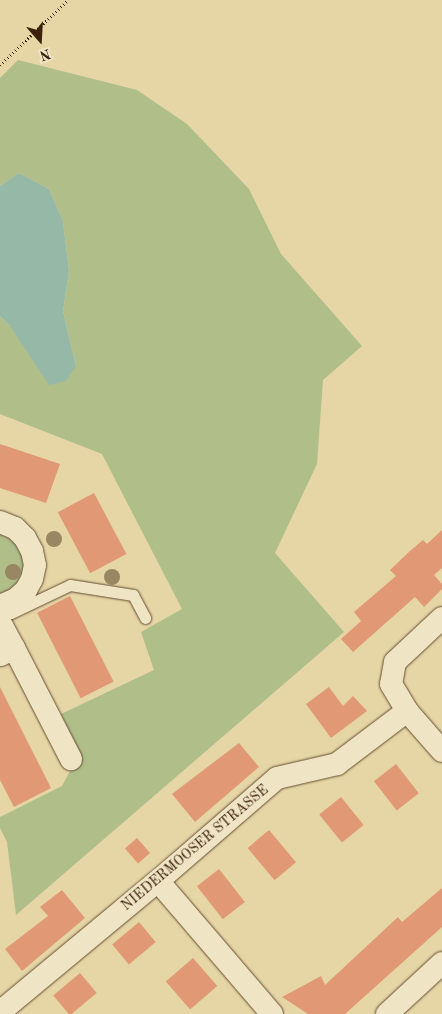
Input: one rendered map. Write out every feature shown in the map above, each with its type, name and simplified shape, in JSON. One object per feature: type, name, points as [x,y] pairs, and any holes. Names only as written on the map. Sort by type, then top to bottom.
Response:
[{"type":"street","points":[[0,522],[15,528],[26,538],[32,551],[34,565],[32,579],[26,590],[16,599],[0,606]]},
{"type":"street","points":[[442,618],[395,662],[391,684],[407,711],[442,751]]},
{"type":"street","points":[[0,622],[7,652],[71,758]]},
{"type":"street","name":"NIEDERMOOSER STRASSE","points":[[0,1012],[158,881],[277,778],[337,764],[407,711]]},
{"type":"street","points":[[158,881],[272,1014]]},
{"type":"street","points":[[387,1014],[442,963]]},
{"type":"lane","points":[[0,618],[70,585],[133,595],[145,618]]},
{"type":"path","points":[[0,65],[68,0]]},
{"type":"green space","points":[[18,60],[137,90],[187,124],[249,189],[281,254],[362,346],[323,380],[317,464],[275,553],[344,632],[16,915],[7,842],[0,828],[0,817],[62,786],[79,754],[61,714],[154,670],[141,632],[182,609],[102,454],[0,414],[0,316],[10,326],[76,366],[63,311],[69,271],[63,221],[49,189],[19,173],[0,186],[0,78]]},
{"type":"green space","points":[[0,534],[14,541],[20,548],[26,566],[21,584],[0,599]]},
{"type":"shaded area","points":[[19,173],[49,189],[63,221],[69,271],[63,311],[76,366],[66,381],[49,385],[10,326],[0,316],[0,186]]},
{"type":"building","points":[[0,444],[60,464],[46,503],[0,488]]},
{"type":"building","points":[[94,493],[126,554],[90,573],[58,512]]},
{"type":"building","points":[[442,530],[442,568],[434,575],[442,584],[442,589],[424,607],[415,597],[353,652],[341,639],[361,621],[354,612],[396,576],[390,570],[410,551],[423,540],[427,544]]},
{"type":"building","points":[[70,596],[114,682],[81,698],[37,613]]},
{"type":"building","points":[[0,687],[51,788],[14,807],[0,780]]},
{"type":"building","points":[[329,687],[343,706],[353,696],[367,711],[331,738],[306,704]]},
{"type":"building","points":[[239,743],[259,767],[195,822],[172,794]]},
{"type":"building","points":[[396,764],[419,793],[397,810],[374,781]]},
{"type":"building","points":[[341,797],[364,825],[342,843],[319,815]]},
{"type":"building","points":[[269,830],[296,862],[275,880],[248,848]]},
{"type":"building","points":[[137,838],[150,853],[138,864],[125,848]]},
{"type":"building","points":[[219,869],[245,902],[223,919],[197,886]]},
{"type":"building","points":[[442,888],[442,927],[345,1014],[308,1014],[282,997],[321,976],[325,985],[398,917],[402,922]]},
{"type":"building","points":[[62,890],[85,918],[22,971],[5,949],[48,916],[40,907]]},
{"type":"building","points":[[139,922],[156,942],[129,964],[112,944]]},
{"type":"building","points":[[193,958],[217,986],[190,1010],[166,982]]},
{"type":"building","points":[[80,973],[97,993],[72,1014],[69,1014],[53,995]]}]
